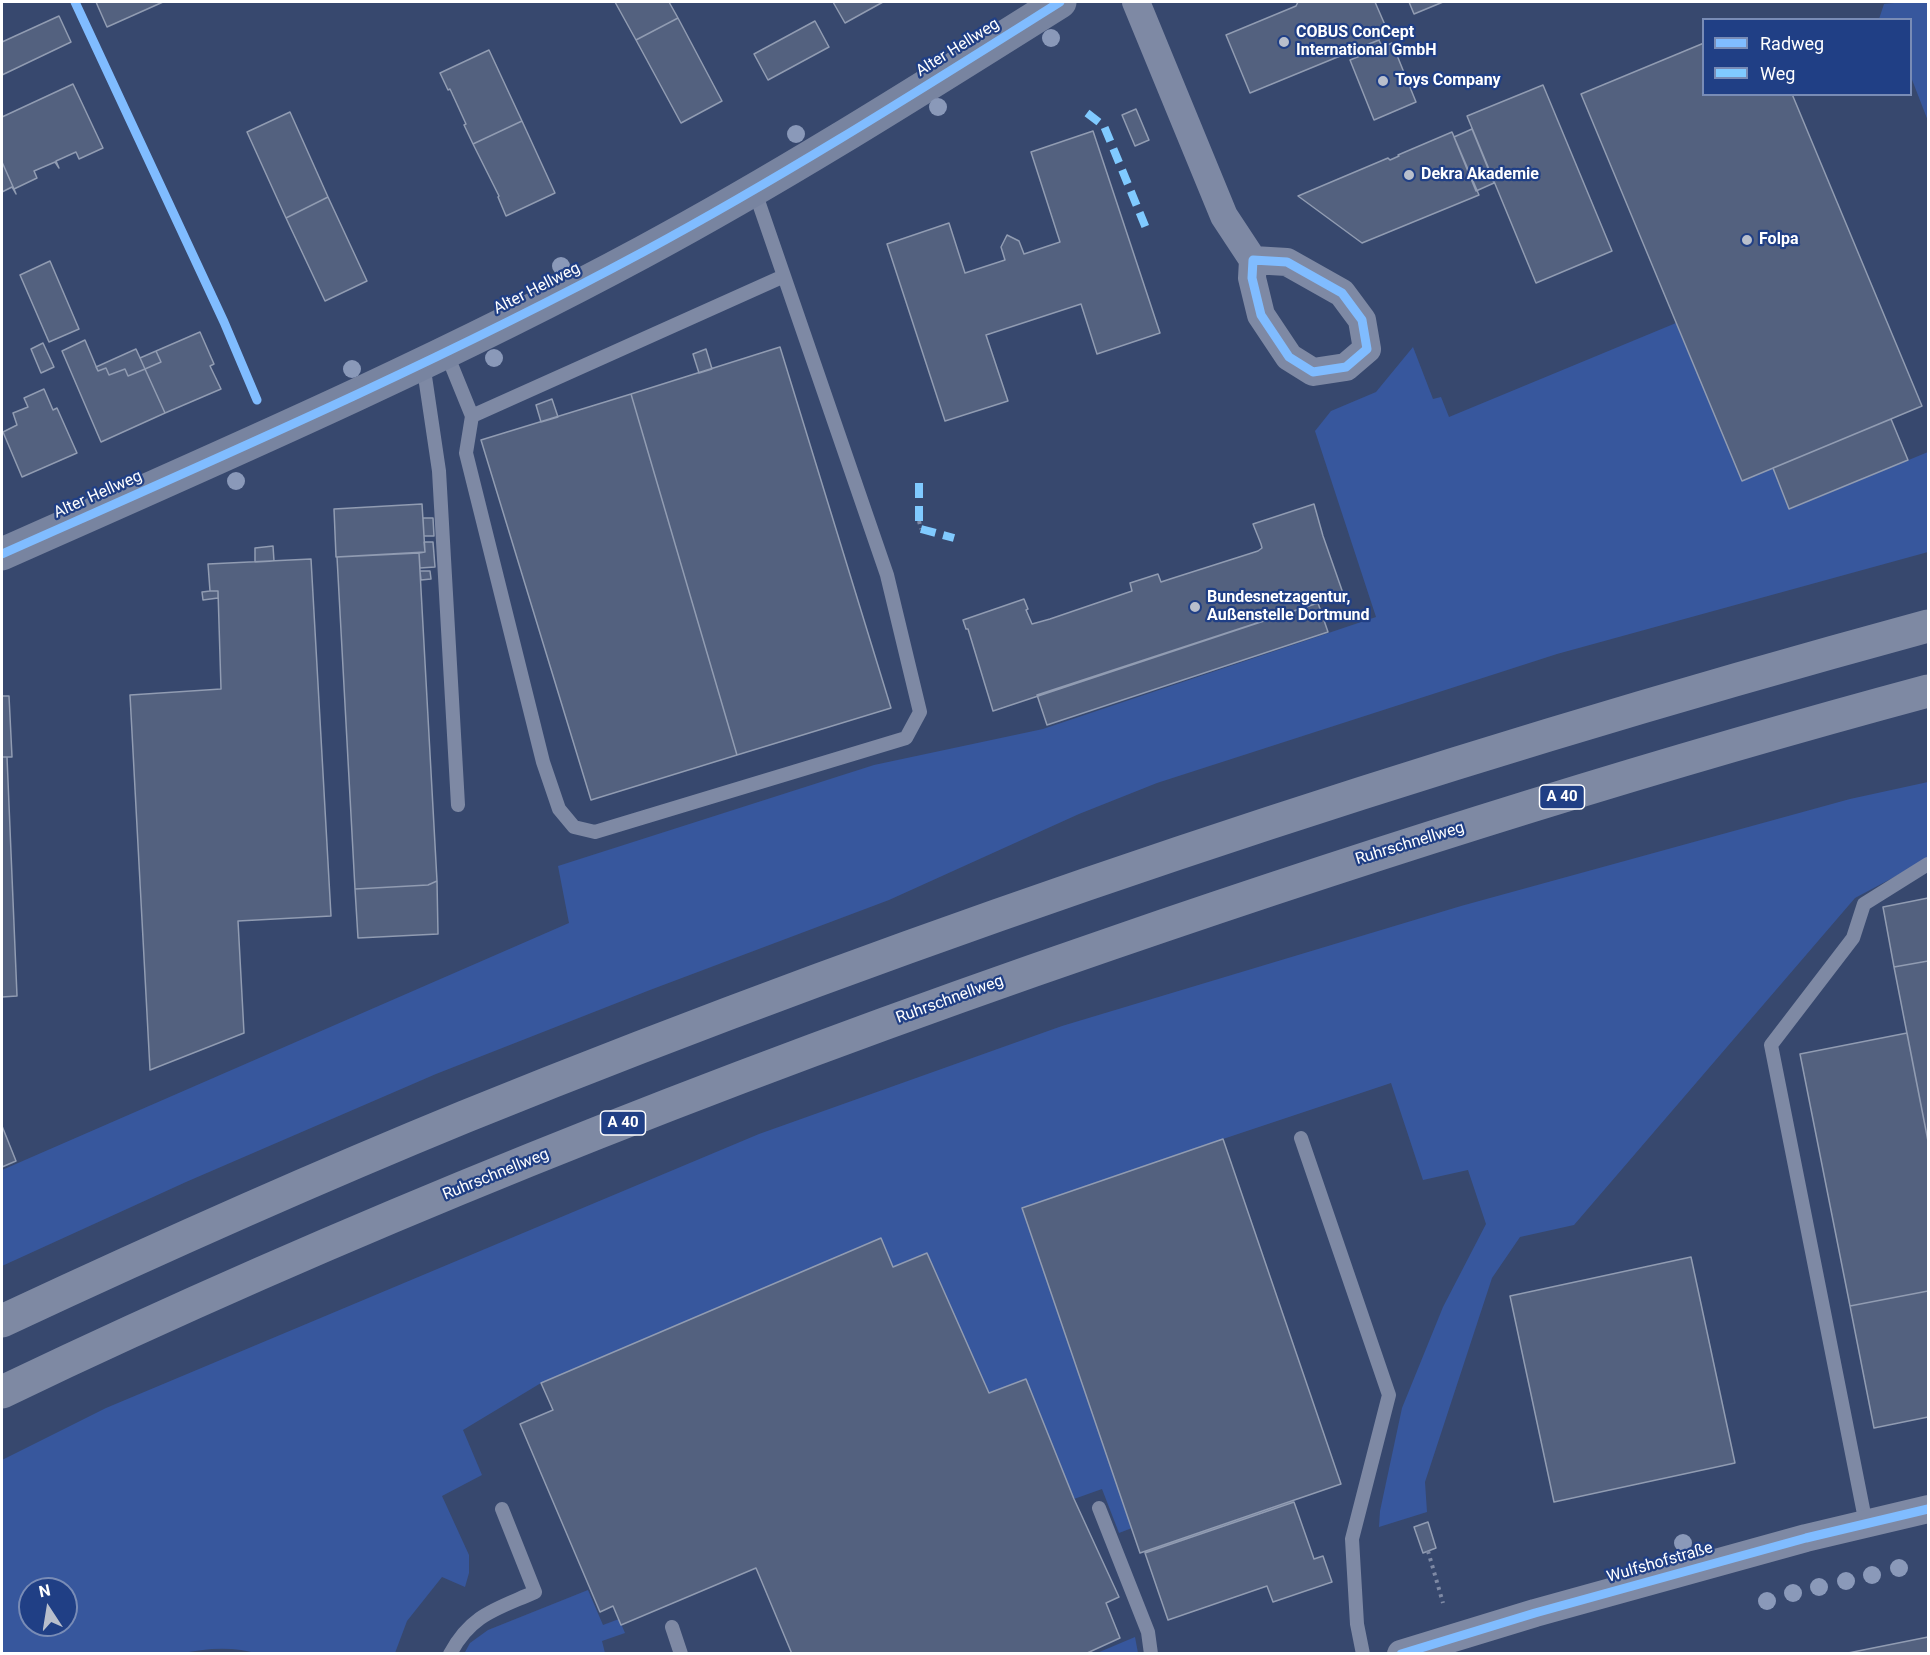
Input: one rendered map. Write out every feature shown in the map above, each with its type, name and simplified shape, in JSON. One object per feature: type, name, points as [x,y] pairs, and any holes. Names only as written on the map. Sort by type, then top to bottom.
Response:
[{"type":"highway","points":[[1716,685],[1929,608]]},
{"type":"highway","points":[[2,1321],[164,1246],[460,1119],[615,1057],[848,969],[1282,819],[1445,767],[1716,685],[1929,626]]},
{"type":"highway","name":"Ruhrschnellweg","points":[[2,1392],[251,1279],[416,1208],[655,1110],[929,1007],[1184,918],[1351,863],[1615,781],[1929,691]]},
{"type":"street","name":"Alter Hellweg","points":[[2,554],[350,398],[634,256],[754,189],[1060,2]]},
{"type":"street","points":[[1136,2],[1224,216],[1253,260]]},
{"type":"street","name":"Wulfshofstraße","points":[[1401,1653],[1806,1538],[1929,1509]]},
{"type":"lane","points":[[435,357],[472,417],[466,453],[474,488],[543,762],[559,809],[574,827],[595,832],[906,738],[920,712],[887,575],[754,189]]},
{"type":"lane","points":[[472,417],[784,276]]},
{"type":"lane","points":[[435,357],[439,471],[458,805]]},
{"type":"lane","points":[[1866,1524],[1771,1045],[1853,938],[1864,904],[1929,864]]},
{"type":"lane","points":[[1301,1138],[1389,1395],[1352,1539],[1357,1624],[1363,1653]]},
{"type":"lane","points":[[1099,1508],[1148,1632],[1151,1653]]},
{"type":"lane","points":[[450,1653],[462,1634],[481,1616],[535,1592],[502,1509]]},
{"type":"lane","points":[[672,1627],[681,1653]]},
{"type":"path","points":[[919,521],[921,529]]},
{"type":"path","points":[[1428,1551],[1443,1603]]},
{"type":"shaded area","points":[[1928,2],[1928,121],[1912,80],[1912,18],[1879,18],[1884,4]]},
{"type":"shaded area","points":[[1676,323],[1773,468],[1790,509],[1928,452],[1928,552],[1557,654],[1157,783],[1079,814],[889,900],[436,1074],[186,1182],[2,1266],[2,1170],[569,923],[558,866],[874,765],[1043,729],[1376,617],[1315,431],[1331,411],[1376,392],[1413,347],[1433,399],[1441,397],[1449,417]]},
{"type":"shaded area","points":[[1928,782],[1928,859],[1855,898],[1574,1225],[1520,1237],[1492,1278],[1425,1482],[1427,1512],[1379,1527],[1380,1511],[1402,1408],[1443,1307],[1486,1224],[1468,1170],[1423,1180],[1391,1083],[1022,1208],[1132,1528],[1119,1533],[1102,1489],[1074,1499],[1026,1379],[989,1393],[927,1253],[893,1267],[881,1239],[541,1383],[463,1430],[482,1475],[442,1496],[469,1555],[469,1573],[465,1587],[442,1577],[407,1621],[395,1653],[259,1654],[219,1649],[180,1654],[2,1654],[2,1460],[106,1408],[759,1134],[1062,1026],[1461,906],[1850,799]]},
{"type":"shaded area","points":[[588,1590],[603,1625],[619,1619],[625,1633],[602,1641],[605,1653],[464,1654],[470,1643],[488,1630]]},
{"type":"shaded area","points":[[1135,1637],[1138,1653],[1097,1653]]},
{"type":"building","points":[[96,2],[163,2],[107,27]]},
{"type":"building","points":[[615,2],[669,2],[678,18],[636,40]]},
{"type":"building","points":[[833,2],[883,2],[845,23]]},
{"type":"building","points":[[1298,2],[1375,2],[1385,25],[1379,40],[1250,93],[1226,35],[1296,6]]},
{"type":"building","points":[[1409,2],[1443,2],[1414,14]]},
{"type":"building","points":[[59,16],[71,42],[2,75],[2,42]]},
{"type":"building","points":[[678,18],[722,101],[681,123],[636,40]]},
{"type":"building","points":[[815,21],[829,47],[768,80],[754,54]]},
{"type":"building","points":[[1379,40],[1382,47],[1359,56],[1356,49]]},
{"type":"building","name":"Toys Company","points":[[1392,43],[1416,102],[1374,120],[1350,60]]},
{"type":"building","name":"Folpa","points":[[1702,44],[1702,96],[1793,96],[1922,406],[1742,481],[1581,94]]},
{"type":"building","points":[[489,50],[522,121],[473,144],[450,89],[448,90],[440,73]]},
{"type":"building","points":[[73,84],[103,148],[79,159],[76,152],[56,161],[59,168],[55,162],[34,171],[37,178],[14,189],[2,162],[2,117]]},
{"type":"building","points":[[1543,85],[1612,251],[1536,283],[1467,116]]},
{"type":"building","points":[[1136,109],[1149,140],[1135,146],[1122,115]]},
{"type":"building","points":[[290,112],[328,197],[286,218],[247,132]]},
{"type":"building","points":[[522,121],[555,193],[506,216],[499,196],[473,144]]},
{"type":"building","points":[[1472,129],[1494,183],[1476,191],[1454,137]]},
{"type":"building","points":[[1093,131],[1160,333],[1097,354],[1081,304],[986,335],[1008,401],[945,421],[887,244],[949,223],[965,273],[1005,260],[1001,247],[1007,235],[1019,241],[1024,254],[1060,242],[1031,152]]},
{"type":"building","name":"Dekra Akademie","points":[[1452,132],[1479,195],[1362,243],[1298,196],[1388,158],[1390,160]]},
{"type":"building","points":[[2,162],[16,194],[12,187],[2,192]]},
{"type":"building","points":[[328,197],[367,281],[325,301],[286,218]]},
{"type":"building","points":[[50,261],[79,329],[49,342],[20,275]]},
{"type":"building","points":[[200,332],[214,364],[210,366],[221,389],[165,413],[145,369],[161,362],[156,351]]},
{"type":"building","points":[[85,340],[98,371],[106,368],[109,375],[125,369],[128,376],[145,369],[165,413],[101,442],[62,351]]},
{"type":"building","points":[[43,343],[54,367],[41,373],[31,349]]},
{"type":"building","points":[[780,347],[891,708],[737,755],[631,394]]},
{"type":"building","points":[[136,349],[145,369],[128,376],[125,369],[109,375],[106,368],[98,371],[96,367]]},
{"type":"building","points":[[706,349],[712,369],[699,373],[693,354]]},
{"type":"building","points":[[156,351],[161,362],[145,369],[140,358]]},
{"type":"building","points":[[44,389],[53,410],[57,408],[77,453],[22,477],[3,432],[17,425],[13,413],[28,407],[24,398]]},
{"type":"building","points":[[631,394],[737,755],[591,800],[481,440]]},
{"type":"building","points":[[552,399],[558,417],[541,422],[536,405]]},
{"type":"building","points":[[1891,419],[1908,460],[1789,509],[1773,468]]},
{"type":"building","points":[[422,504],[425,552],[336,557],[334,509]]},
{"type":"building","name":"Bundesnetzagentur, Außenstelle Dortmund","points":[[1314,504],[1344,596],[993,711],[968,629],[963,620],[1024,599],[1032,624],[1132,591],[1130,583],[1158,574],[1161,582],[1258,551],[1262,548],[1253,524]]},
{"type":"building","points":[[423,518],[433,518],[434,536],[424,536]]},
{"type":"building","points":[[424,542],[433,542],[435,567],[420,568],[419,553],[425,552]]},
{"type":"building","points":[[273,546],[274,561],[255,562],[255,548]]},
{"type":"building","points":[[419,553],[437,881],[428,885],[355,889],[337,557]]},
{"type":"building","points":[[311,559],[331,916],[238,921],[244,1033],[150,1070],[130,695],[221,689],[218,591],[210,591],[208,564]]},
{"type":"building","points":[[420,571],[430,571],[431,579],[421,580]]},
{"type":"building","points":[[218,591],[218,598],[203,600],[202,592]]},
{"type":"building","points":[[1318,603],[1328,632],[1047,725],[1037,695]]},
{"type":"building","points":[[2,696],[9,696],[12,757],[2,757]]},
{"type":"building","points":[[2,757],[7,757],[17,996],[2,997]]},
{"type":"building","points":[[437,881],[438,934],[358,938],[355,889],[428,885]]},
{"type":"building","points":[[1928,898],[1928,961],[1894,967],[1883,907]]},
{"type":"building","points":[[1928,961],[1928,1141],[1894,967]]},
{"type":"building","points":[[1907,1033],[1928,1141],[1928,1291],[1850,1306],[1800,1054]]},
{"type":"building","points":[[2,1126],[16,1161],[2,1167]]},
{"type":"building","points":[[1223,1139],[1341,1484],[1140,1553],[1022,1208]]},
{"type":"building","points":[[881,1238],[893,1267],[927,1253],[989,1393],[1026,1379],[1074,1499],[1119,1597],[1106,1603],[1120,1638],[1085,1654],[792,1654],[756,1568],[621,1625],[613,1606],[600,1612],[520,1424],[553,1410],[541,1383]]},
{"type":"building","points":[[1691,1257],[1735,1463],[1554,1502],[1510,1296]]},
{"type":"building","points":[[1928,1291],[1928,1417],[1874,1428],[1850,1306]]},
{"type":"building","points":[[1294,1502],[1314,1559],[1323,1556],[1332,1582],[1273,1602],[1267,1586],[1168,1620],[1145,1553]]},
{"type":"building","points":[[1428,1522],[1436,1548],[1423,1553],[1414,1527]]},
{"type":"building","points":[[1928,1637],[1928,1654],[1843,1654]]},
{"type":"marked path","points":[[1087,113],[1104,126],[1148,233]]},
{"type":"marked path","points":[[919,477],[919,521]]},
{"type":"marked path","points":[[921,529],[954,538]]},
{"type":"cycle path","points":[[75,2],[224,322],[257,400]]},
{"type":"cycle path","points":[[2,554],[326,409],[565,293],[696,223],[802,162],[1060,2]]},
{"type":"cycle path","points":[[1253,260],[1287,262],[1342,293],[1362,320],[1367,349],[1346,367],[1313,372],[1289,357],[1261,315],[1252,278],[1253,260]]},
{"type":"cycle path","points":[[1401,1654],[1535,1613],[1806,1538],[1928,1509]]},
{"type":"place","name":"COBUS ConCept International GmbH","points":[[1284,42]]},
{"type":"place","name":"Toys Company","points":[[1383,81]]},
{"type":"place","name":"Dekra Akademie","points":[[1409,175]]},
{"type":"place","name":"Folpa","points":[[1747,240]]},
{"type":"place","name":"Bundesnetzagentur, Außenstelle Dortmund","points":[[1195,607]]}]
